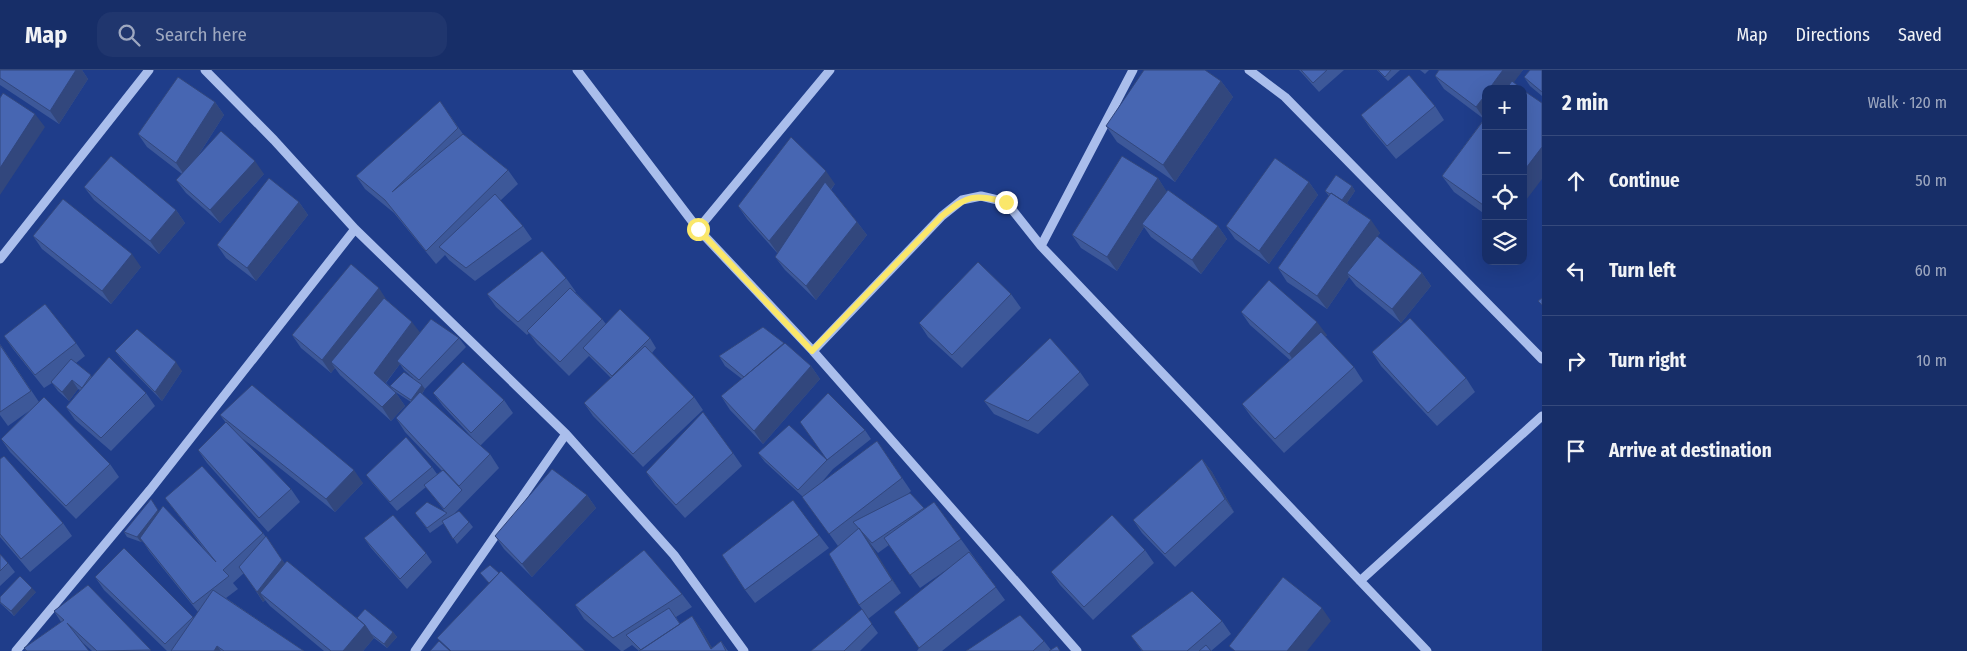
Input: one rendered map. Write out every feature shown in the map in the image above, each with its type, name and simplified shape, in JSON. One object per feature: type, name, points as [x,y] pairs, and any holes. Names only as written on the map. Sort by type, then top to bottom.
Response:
[{"type":"street","points":[[0,259],[149,70]]},
{"type":"street","points":[[205,70],[274,140],[354,229],[566,434],[674,555],[744,651]]},
{"type":"street","points":[[577,70],[698,229],[812,351],[1077,651]]},
{"type":"street","points":[[698,229],[830,70]]},
{"type":"street","points":[[1041,246],[1133,70]]},
{"type":"street","points":[[1249,70],[1285,97],[1542,359]]},
{"type":"street","points":[[812,351],[942,216],[962,200],[981,196],[1006,202],[1041,246],[1427,651]]},
{"type":"street","points":[[16,651],[150,490],[354,229]]},
{"type":"street","points":[[1360,581],[1542,416]]},
{"type":"street","points":[[415,651],[566,434]]},
{"type":"building","points":[[0,70],[76,70],[50,111],[0,78]]},
{"type":"building","points":[[1144,70],[1205,70],[1221,81],[1163,165],[1106,126]]},
{"type":"building","points":[[1301,70],[1327,70],[1313,83]]},
{"type":"building","points":[[1378,70],[1391,70],[1385,77]]},
{"type":"building","points":[[1439,70],[1503,70],[1492,85],[1482,85],[1482,99],[1476,107],[1435,76]]},
{"type":"building","points":[[1530,70],[1542,70],[1542,92],[1524,77]]},
{"type":"building","points":[[1409,75],[1435,106],[1387,146],[1361,115]]},
{"type":"building","points":[[178,77],[215,102],[176,163],[138,134]]},
{"type":"building","points":[[1512,81],[1517,85],[1509,85]]},
{"type":"building","points":[[3,93],[35,114],[0,168],[0,98]]},
{"type":"building","points":[[1527,93],[1542,103],[1542,147],[1527,167]]},
{"type":"building","points":[[440,101],[458,128],[392,192],[463,134],[508,170],[426,251],[385,200],[356,176]]},
{"type":"building","points":[[1482,122],[1482,204],[1442,176]]},
{"type":"building","points":[[221,131],[255,161],[210,210],[176,180]]},
{"type":"building","points":[[791,137],[826,171],[769,241],[738,206]]},
{"type":"building","points":[[111,156],[176,210],[150,241],[84,187]]},
{"type":"building","points":[[1122,156],[1158,178],[1107,257],[1072,235]]},
{"type":"building","points":[[1275,158],[1309,182],[1259,251],[1226,226]]},
{"type":"building","points":[[1336,175],[1352,186],[1342,200],[1325,191]]},
{"type":"building","points":[[269,178],[299,202],[247,268],[217,245]]},
{"type":"building","points":[[825,182],[857,222],[806,286],[775,257]]},
{"type":"building","points":[[1168,190],[1218,226],[1192,260],[1142,224]]},
{"type":"building","points":[[1331,193],[1371,220],[1317,296],[1278,268]]},
{"type":"building","points":[[495,194],[523,226],[466,268],[439,247]]},
{"type":"building","points":[[63,199],[132,254],[102,291],[33,236]]},
{"type":"building","points":[[1377,236],[1422,273],[1392,309],[1347,273]]},
{"type":"building","points":[[542,251],[566,278],[518,322],[487,294]]},
{"type":"building","points":[[978,262],[1011,294],[952,355],[919,323]]},
{"type":"building","points":[[351,264],[379,288],[322,360],[292,335]]},
{"type":"building","points":[[1269,280],[1317,322],[1289,354],[1241,312]]},
{"type":"building","points":[[570,288],[602,319],[560,362],[527,331]]},
{"type":"building","points":[[384,298],[412,322],[374,373],[396,393],[382,407],[331,362]]},
{"type":"building","points":[[45,304],[76,343],[35,375],[4,336]]},
{"type":"building","points":[[620,309],[650,338],[612,376],[583,348]]},
{"type":"building","points":[[1410,318],[1466,378],[1428,413],[1372,352]]},
{"type":"building","points":[[431,319],[459,338],[419,380],[397,361]]},
{"type":"building","points":[[763,327],[784,343],[744,377],[719,356]]},
{"type":"building","points":[[137,329],[176,362],[155,392],[115,351]]},
{"type":"building","points":[[1321,332],[1354,367],[1275,439],[1242,404]]},
{"type":"building","points":[[1050,338],[1080,372],[1028,421],[984,401]]},
{"type":"building","points":[[785,343],[811,366],[754,431],[721,396]]},
{"type":"building","points":[[0,345],[31,391],[0,412]]},
{"type":"building","points":[[645,346],[694,397],[633,454],[584,403]]},
{"type":"building","points":[[109,357],[146,393],[101,438],[66,407]]},
{"type":"building","points":[[71,359],[91,375],[82,388],[72,380],[62,392],[51,382]]},
{"type":"building","points":[[463,362],[504,400],[471,433],[433,393]]},
{"type":"building","points":[[404,372],[422,385],[411,400],[390,386]]},
{"type":"building","points":[[252,385],[354,470],[326,499],[220,415]]},
{"type":"building","points":[[420,392],[490,454],[459,486],[396,418]]},
{"type":"building","points":[[828,393],[865,430],[827,460],[800,422]]},
{"type":"building","points":[[44,397],[110,464],[66,506],[1,439]]},
{"type":"building","points":[[703,412],[733,453],[676,505],[646,472]]},
{"type":"building","points":[[226,422],[291,489],[259,518],[198,450]]},
{"type":"building","points":[[789,425],[827,460],[798,490],[758,453]]},
{"type":"building","points":[[406,437],[432,467],[390,502],[366,475]]},
{"type":"building","points":[[877,441],[902,478],[829,534],[802,497]]},
{"type":"building","points":[[4,456],[63,523],[21,559],[0,534],[0,459]]},
{"type":"building","points":[[1202,459],[1225,499],[1165,554],[1133,520]]},
{"type":"building","points":[[202,466],[263,533],[223,570],[229,576],[193,604],[140,538],[163,506],[216,562],[165,498]]},
{"type":"building","points":[[552,469],[587,495],[522,564],[495,536]]},
{"type":"building","points":[[443,470],[462,490],[444,509],[424,485]]},
{"type":"building","points":[[910,493],[924,508],[872,543],[853,522]]},
{"type":"building","points":[[151,499],[158,510],[137,537],[124,532]]},
{"type":"building","points":[[793,500],[819,535],[745,590],[722,555]]},
{"type":"building","points":[[427,502],[447,513],[427,528],[415,513]]},
{"type":"building","points":[[934,502],[961,539],[910,575],[884,538]]},
{"type":"building","points":[[459,511],[469,522],[453,539],[442,521]]},
{"type":"building","points":[[393,515],[426,553],[400,579],[364,538]]},
{"type":"building","points":[[1112,515],[1145,550],[1084,607],[1051,572]]},
{"type":"building","points":[[859,528],[892,580],[859,605],[829,554]]},
{"type":"building","points":[[266,536],[282,560],[257,592],[239,567]]},
{"type":"building","points":[[124,548],[193,617],[165,644],[95,577]]},
{"type":"building","points":[[644,550],[682,594],[613,638],[575,605]]},
{"type":"building","points":[[969,552],[996,587],[919,648],[894,612]]},
{"type":"building","points":[[0,554],[8,563],[0,571]]},
{"type":"building","points":[[287,561],[365,625],[343,651],[331,651],[260,593]]},
{"type":"building","points":[[490,565],[499,573],[489,583],[480,573]]},
{"type":"building","points":[[501,571],[585,651],[451,651],[437,638]]},
{"type":"building","points":[[20,576],[32,588],[11,611],[0,602],[0,597]]},
{"type":"building","points":[[1283,577],[1322,608],[1287,651],[1235,651],[1229,646]]},
{"type":"building","points":[[88,585],[151,650],[97,651],[67,623],[89,651],[27,651],[24,648],[64,620],[54,611]]},
{"type":"building","points":[[213,590],[304,651],[224,651],[217,646],[214,651],[171,651]]},
{"type":"building","points":[[1192,591],[1222,621],[1187,651],[1143,651],[1131,636]]},
{"type":"building","points":[[669,608],[680,624],[641,650],[626,635]]},
{"type":"building","points":[[365,609],[393,632],[384,644],[371,634],[357,618]]},
{"type":"building","points":[[862,609],[872,624],[844,651],[811,651]]},
{"type":"building","points":[[1020,615],[1044,641],[1033,651],[966,651]]},
{"type":"building","points":[[692,616],[711,649],[721,641],[726,651],[639,651]]},
{"type":"building","points":[[439,641],[450,651],[430,651]]},
{"type":"building","points":[[1206,645],[1211,651],[1199,651]]},
{"type":"building","points":[[1057,646],[1060,651],[1049,651]]},
{"type":"route","points":[[698,229],[812,351],[942,216],[962,200],[981,196],[1006,202]]}]
